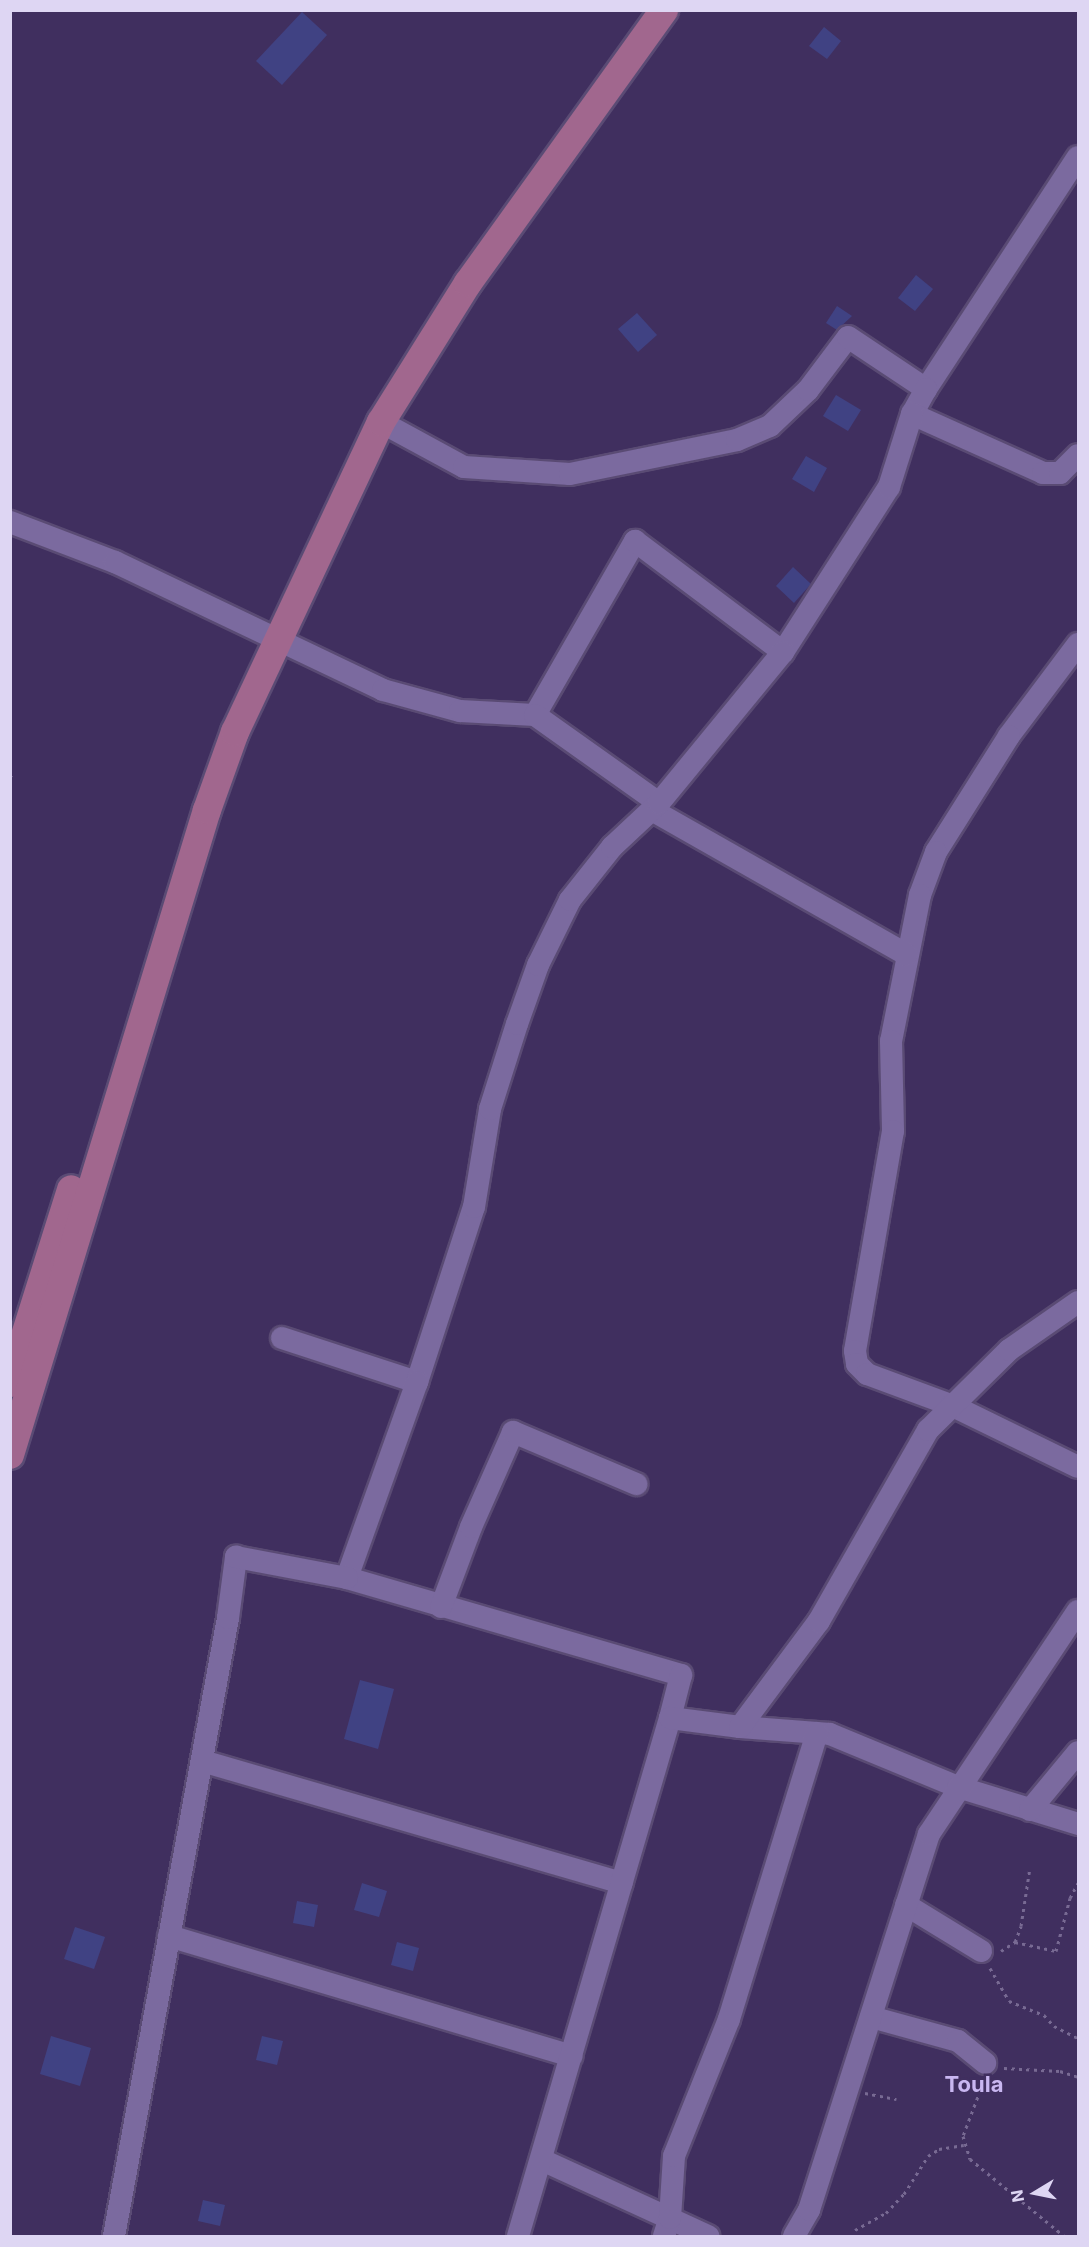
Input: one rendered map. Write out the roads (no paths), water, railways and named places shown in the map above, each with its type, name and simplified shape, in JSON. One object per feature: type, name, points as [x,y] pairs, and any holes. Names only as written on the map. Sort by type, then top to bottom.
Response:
[{"type":"main road","points":[[10,1455],[207,810],[270,638],[381,422],[468,283],[622,56],[646,10]]},
{"type":"main road","points":[[10,1383],[195,806],[270,638],[365,413],[454,272],[622,56],[664,10]]},
{"type":"street","points":[[347,1578],[455,1274],[474,1207],[490,1109],[538,965],[570,900],[612,847],[656,806],[783,652],[889,487],[912,414],[926,389],[1078,157]]},
{"type":"street","points":[[381,422],[464,467],[570,474],[737,440],[770,426],[808,390],[848,337],[926,389]]},
{"type":"street","points":[[912,414],[1043,473],[1060,473],[1078,455]]},
{"type":"street","points":[[10,522],[115,562],[383,690],[460,711],[535,715],[656,806],[907,955]]},
{"type":"street","points":[[535,715],[635,541],[783,652]]},
{"type":"street","points":[[1078,644],[1009,736],[936,852],[920,896],[891,1041],[893,1131],[855,1351],[857,1364],[867,1374],[951,1405],[1078,1467]]},
{"type":"street","points":[[740,1727],[819,1621],[927,1430],[1009,1350],[1078,1302]]},
{"type":"street","points":[[282,1338],[417,1382]]},
{"type":"street","points":[[441,1607],[471,1527],[513,1432],[636,1484]]},
{"type":"street","points":[[114,2236],[202,1761],[236,1557],[347,1578],[681,1676],[542,2160],[518,2236]]},
{"type":"street","points":[[794,2236],[809,2210],[846,2088],[929,1834],[958,1787],[1078,1611]]},
{"type":"street","points":[[670,1718],[740,1727],[830,1734],[958,1787],[1078,1824]]},
{"type":"street","points":[[667,2227],[674,2156],[729,2019],[817,1733]]},
{"type":"street","points":[[1030,1810],[1078,1752]]},
{"type":"street","points":[[202,1761],[622,1883]]},
{"type":"street","points":[[906,1905],[981,1951]]},
{"type":"street","points":[[169,1936],[572,2056]]},
{"type":"street","points":[[871,2017],[958,2041],[985,2063]]},
{"type":"street","points":[[542,2160],[667,2227],[708,2236]]},
{"type":"district","name":"Toula","points":[[974,2085]]}]
